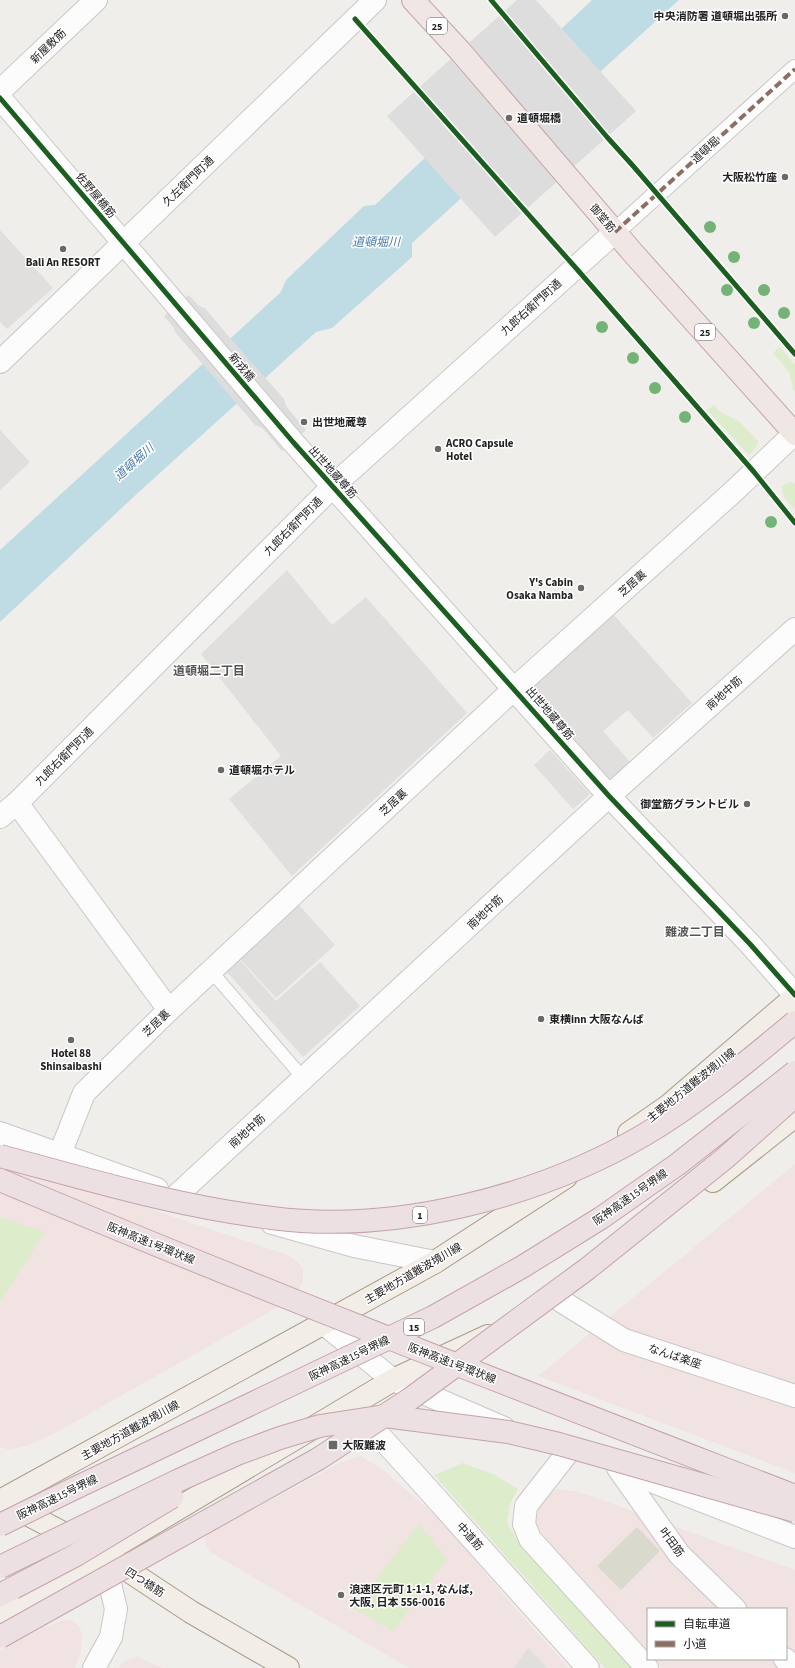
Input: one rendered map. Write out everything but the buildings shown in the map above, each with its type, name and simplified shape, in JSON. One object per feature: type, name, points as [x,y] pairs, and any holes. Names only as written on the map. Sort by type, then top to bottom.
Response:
[{"type":"highway","name":"御堂筋","points":[[413,0],[460,51],[615,232],[795,433]]},
{"type":"highway","name":"1","points":[[0,1156],[168,1200],[274,1219],[320,1222],[367,1221],[420,1215],[478,1202],[541,1182],[592,1162],[644,1135],[689,1105],[795,1022]]},
{"type":"highway","name":"阪神高速15号堺線","points":[[0,1525],[434,1317],[495,1283],[601,1218],[678,1164],[795,1072]]},
{"type":"highway","points":[[0,1637],[318,1459],[410,1399],[587,1269],[724,1159],[795,1096]]},
{"type":"highway","name":"阪神高速1号環状線","points":[[0,1180],[113,1228],[371,1331],[795,1496]]},
{"type":"highway","points":[[0,1567],[177,1481],[237,1454],[280,1438],[320,1426],[385,1416],[508,1432],[559,1444],[795,1511]]},
{"type":"highway","points":[[0,1595],[76,1555],[243,1456],[280,1438]]},
{"type":"main road","name":"主要地方道難波境川線","points":[[0,1500],[435,1262],[547,1190],[668,1106],[795,996]]},
{"type":"main road","points":[[0,1612],[102,1554],[393,1380],[561,1301],[795,1116]]},
{"type":"main road","name":"四つ橋筋","points":[[0,1500],[102,1554],[191,1612],[288,1668]]},
{"type":"street","name":"新屋敷筋","points":[[0,91],[96,0]]},
{"type":"street","name":"久左衛門町通","points":[[0,362],[375,0]]},
{"type":"street","name":"道頓堀","points":[[615,232],[795,69]]},
{"type":"street","name":"佐野屋橋筋","points":[[0,98],[176,306]]},
{"type":"street","name":"九郎右衛門町通","points":[[0,817],[17,804],[333,486],[615,232]]},
{"type":"street","name":"新戎橋","points":[[176,306],[293,442]]},
{"type":"street","name":"芝居裏","points":[[60,1154],[84,1093],[169,1010],[514,689],[754,472],[795,433]]},
{"type":"street","name":"出世地蔵尊筋","points":[[293,442],[609,796],[750,944],[795,996]]},
{"type":"street","name":"南地中筋","points":[[176,1196],[609,796],[795,629]]},
{"type":"street","points":[[17,804],[169,1010]]},
{"type":"street","points":[[0,1133],[176,1196],[354,1246],[435,1262]]},
{"type":"street","name":"なんば楽座","points":[[561,1301],[624,1340],[795,1395]]},
{"type":"street","points":[[323,1323],[393,1380],[493,1424],[618,1468],[795,1537]]},
{"type":"street","name":"中道筋","points":[[350,1405],[416,1476],[588,1668]]},
{"type":"street","points":[[569,1451],[526,1506],[524,1524],[530,1539],[648,1668]]},
{"type":"street","name":"叶田筋","points":[[618,1468],[679,1554],[734,1608]]},
{"type":"street","points":[[94,1668],[111,1637],[116,1609],[102,1554]]},
{"type":"street","points":[[786,1660],[794,1668]]},
{"type":"lane","points":[[211,971],[304,1079]]},
{"type":"shaded area","points":[[0,230],[53,288],[7,329],[0,322]]},
{"type":"shaded area","points":[[0,430],[30,462],[0,490]]},
{"type":"shaded area","points":[[287,570],[332,625],[366,597],[467,713],[292,876],[229,799],[281,756],[201,654]]},
{"type":"shaded area","points":[[614,615],[692,703],[653,738],[628,710],[603,731],[630,762],[610,780],[530,690]]},
{"type":"shaded area","points":[[550,750],[590,794],[573,809],[534,765]]},
{"type":"shaded area","points":[[299,905],[335,945],[276,998],[240,959]]},
{"type":"shaded area","points":[[239,959],[276,1001],[320,962],[360,1006],[303,1057],[226,971]]},
{"type":"shaded area","points":[[0,1159],[288,1255],[297,1261],[303,1269],[303,1280],[298,1291],[287,1302],[57,1432],[29,1445],[10,1450],[0,1447]]},
{"type":"shaded area","points":[[795,1164],[795,1473],[538,1376]]},
{"type":"shaded area","points":[[361,1456],[382,1469],[439,1518],[509,1601],[569,1668],[409,1668],[210,1552],[206,1546],[205,1538],[211,1532],[340,1463]]},
{"type":"shaded area","points":[[557,1489],[588,1495],[795,1570],[795,1668],[662,1668],[655,1660],[787,1660],[787,1608],[647,1608],[647,1652],[543,1536],[536,1524],[535,1511],[543,1498]]},
{"type":"shaded area","points":[[637,1527],[660,1551],[621,1590],[597,1566]]},
{"type":"shaded area","points":[[63,1620],[72,1620],[80,1627],[82,1637],[81,1652],[75,1668],[0,1668],[0,1650],[42,1628]]},
{"type":"shaded area","points":[[528,1648],[547,1668],[514,1668]]},
{"type":"shaded area","points":[[138,1657],[162,1668],[118,1668],[124,1661]]},
{"type":"green space","points":[[780,347],[795,365],[795,391],[793,389],[789,372],[773,353]]},
{"type":"green space","points":[[714,405],[720,412],[739,421],[758,441],[756,448],[749,455],[707,410]]},
{"type":"green space","points":[[792,482],[795,484],[795,510],[786,500],[782,491],[782,487],[787,483]]},
{"type":"green space","points":[[0,1217],[45,1232],[0,1302]]},
{"type":"green space","points":[[463,1463],[493,1474],[518,1489],[510,1504],[507,1522],[517,1540],[632,1668],[605,1668],[434,1475]]},
{"type":"green space","points":[[419,1524],[447,1559],[393,1631],[353,1608]]},
{"type":"water","name":"道頓堀川","points":[[592,0],[679,0],[412,243],[412,257],[332,328],[316,332],[141,490],[0,622],[0,550],[281,292],[286,280],[364,206],[375,205]]},
{"type":"pier","name":"道頓堀橋","points":[[517,0],[536,0],[636,111],[495,237],[387,116]]},
{"type":"pier","points":[[189,295],[199,306],[205,308],[284,399],[286,406],[306,430],[282,451],[262,428],[255,425],[175,332],[174,328],[164,316]]},
{"type":"marked path","points":[[615,232],[795,69]]},
{"type":"cycle path","points":[[491,0],[607,137],[795,354]]},
{"type":"cycle path","points":[[355,19],[754,472],[795,523]]},
{"type":"cycle path","points":[[0,98],[293,442],[609,796],[750,944],[795,995]]},
{"type":"place","name":"中央消防署 道頓堀出張所","points":[[785,16]]},
{"type":"place","name":"道頓堀橋","points":[[509,118]]},
{"type":"place","name":"大阪松竹座","points":[[785,177]]},
{"type":"place","name":"Bali An RESORT","points":[[63,249]]},
{"type":"place","name":"出世地蔵尊","points":[[304,422]]},
{"type":"place","name":"ACRO Capsule Hotel","points":[[438,449]]},
{"type":"place","name":"Y's Cabin Osaka Namba","points":[[581,588]]},
{"type":"place","name":"道頓堀ホテル","points":[[221,770]]},
{"type":"place","name":"御堂筋グラントビル","points":[[747,804]]},
{"type":"place","name":"東横inn 大阪なんば","points":[[541,1019]]},
{"type":"place","name":"Hotel 88 Shinsaibashi","points":[[71,1040]]},
{"type":"place","name":"大阪難波","points":[[333,1445]]},
{"type":"place","name":"浪速区元町 1-1-1, なんば, 大阪, 日本 556-0016","points":[[341,1595]]},
{"type":"district","name":"道頓堀二丁目","points":[[209,671]]},
{"type":"district","name":"難波二丁目","points":[[695,932]]}]
